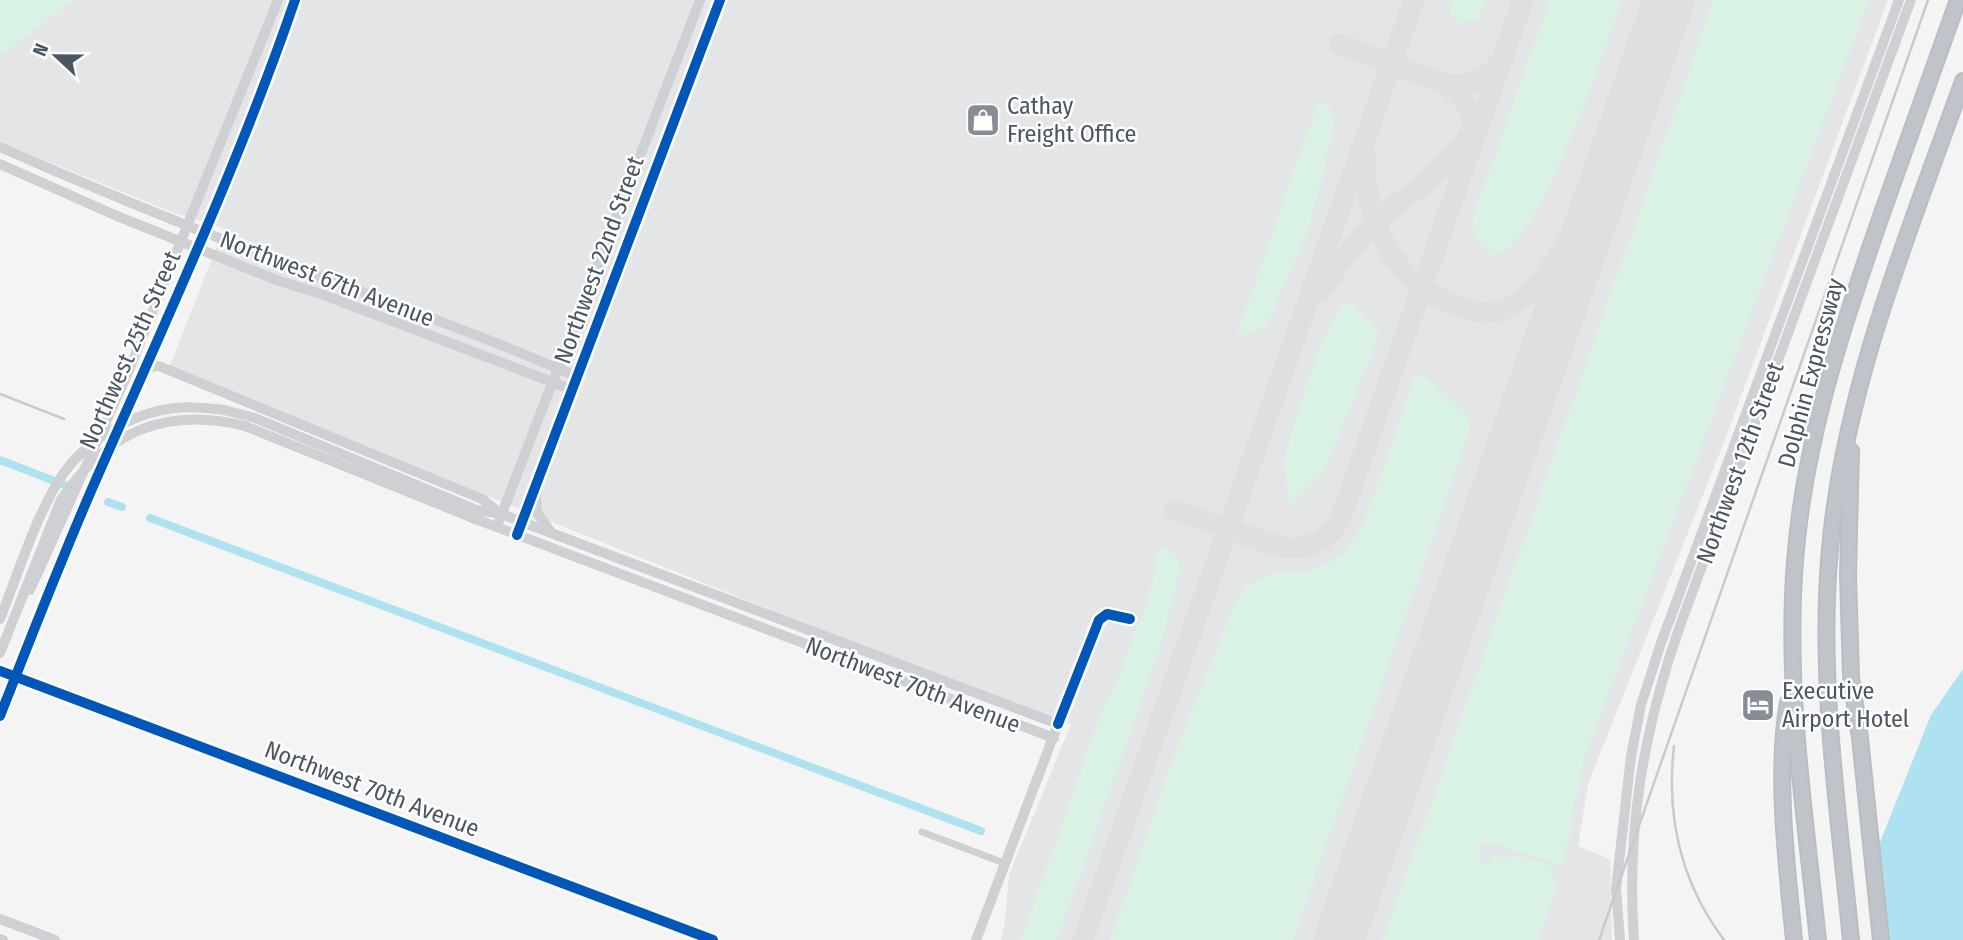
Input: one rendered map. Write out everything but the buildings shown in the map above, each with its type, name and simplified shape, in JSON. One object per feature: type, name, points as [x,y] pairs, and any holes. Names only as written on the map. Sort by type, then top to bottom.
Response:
[{"type":"highway","name":"Dolphin Expressway","points":[[1818,940],[1792,684],[1795,562],[1802,500],[1816,420],[1846,317],[1958,0]]},
{"type":"highway","name":"Dolphin Expressway","points":[[1851,940],[1829,713],[1826,643],[1832,530],[1840,471],[1853,411],[1886,299],[1963,81]]},
{"type":"highway","points":[[1853,411],[1848,540],[1850,664],[1881,940]]},
{"type":"highway","points":[[1792,684],[1784,725],[1783,804],[1794,940]]},
{"type":"main road","name":"Northwest 25th Street","points":[[0,655],[127,375],[278,0]]},
{"type":"main road","name":"Northwest 25th Street","points":[[0,716],[99,473],[205,233],[268,79],[295,0]]},
{"type":"main road","name":"Northwest 22nd Street","points":[[497,527],[700,0]]},
{"type":"main road","name":"Northwest 22nd Street","points":[[517,535],[720,0]]},
{"type":"main road","name":"Northwest 12th Street","points":[[1620,940],[1616,889],[1631,755],[1641,705],[1665,631],[1899,0]]},
{"type":"main road","name":"Northwest 12th Street","points":[[1633,940],[1631,865],[1634,823],[1644,749],[1656,698],[1685,612],[1911,0]]},
{"type":"main road","name":"Northwest 67th Avenue","points":[[0,147],[75,182],[387,300],[578,377]]},
{"type":"main road","name":"Northwest 67th Avenue","points":[[0,164],[197,248],[573,390]]},
{"type":"main road","points":[[154,351],[159,366]]},
{"type":"main road","points":[[127,375],[146,367],[159,366],[482,499],[502,514]]},
{"type":"main road","points":[[0,619],[50,495],[71,464],[89,446],[119,427],[149,413],[174,408],[223,410],[267,423],[477,510],[502,514]]},
{"type":"main road","name":"Northwest 70th Avenue","points":[[0,655],[61,500],[95,457],[121,438],[141,429],[167,422],[219,419],[245,426],[517,535],[1054,738]]},
{"type":"main road","points":[[536,485],[537,513],[552,534]]},
{"type":"main road","name":"Northwest 70th Avenue","points":[[502,514],[1058,724]]},
{"type":"main road","points":[[0,671],[16,677]]},
{"type":"main road","points":[[976,940],[1058,724]]},
{"type":"main road","points":[[0,919],[55,940]]},
{"type":"street","points":[[86,468],[99,473]]},
{"type":"street","points":[[1058,724],[1099,620],[1107,614],[1130,619]]},
{"type":"street","name":"Northwest 70th Avenue","points":[[16,677],[713,940]]},
{"type":"street","points":[[922,832],[1004,863]]},
{"type":"shaded area","points":[[0,0],[1888,0],[1724,442],[1588,784],[1578,846],[1610,859],[1612,940],[1001,940],[1009,875],[1071,724],[962,687],[169,368],[224,228],[174,213],[0,142]]},
{"type":"green space","points":[[0,0],[73,0],[0,56]]},
{"type":"green space","points":[[1450,0],[1488,0],[1478,18],[1463,24],[1452,17]]},
{"type":"green space","points":[[1550,0],[1622,0],[1569,143],[1550,184],[1531,220],[1512,245],[1494,256],[1474,238],[1472,220]]},
{"type":"green space","points":[[1714,0],[1869,0],[1585,756],[1563,863],[1556,864],[1487,842],[1482,843],[1480,862],[1487,866],[1492,855],[1501,858],[1507,854],[1506,857],[1513,860],[1514,856],[1509,853],[1554,867],[1552,884],[1558,882],[1538,940],[1383,940]]},
{"type":"green space","points":[[1319,100],[1328,107],[1334,124],[1310,226],[1269,321],[1255,333],[1237,334]]},
{"type":"green space","points":[[1349,303],[1380,334],[1324,472],[1292,504],[1289,499],[1286,455],[1295,421],[1320,347],[1340,310]]},
{"type":"green space","points":[[1419,374],[1425,376],[1468,416],[1469,433],[1293,940],[1110,940],[1181,737],[1237,599],[1246,588],[1264,576],[1302,572],[1323,566],[1338,557],[1350,544],[1364,522],[1415,377]]},
{"type":"green space","points":[[1160,546],[1175,555],[1180,564],[1159,651],[1057,940],[1021,940],[1107,696],[1111,696],[1150,592]]},
{"type":"water","points":[[1963,669],[1963,940],[1887,940],[1874,857],[1931,715]]},
{"type":"waterway","points":[[0,460],[70,487]]},
{"type":"waterway","points":[[108,502],[122,507]]},
{"type":"waterway","points":[[150,518],[981,831]]},
{"type":"taxiway","points":[[1083,940],[1414,0]]},
{"type":"taxiway","points":[[1175,510],[1287,548],[1316,543],[1337,524],[1523,0]]},
{"type":"taxiway","points":[[1340,44],[1448,84],[1465,84],[1481,79],[1500,62]]},
{"type":"taxiway","points":[[1366,154],[1367,189],[1371,206],[1382,238],[1400,267],[1422,288],[1447,302],[1479,312],[1505,309],[1528,294],[1549,270],[1570,238],[1606,165],[1645,69]]},
{"type":"taxiway","points":[[1443,84],[1467,106],[1473,137]]},
{"type":"taxiway","points":[[1320,293],[1346,255],[1369,229],[1448,162],[1468,137]]},
{"type":"runway","points":[[1339,940],[1669,0]]},
{"type":"railway","points":[[1599,940],[1928,0]]},
{"type":"railway","points":[[0,394],[64,419]]},
{"type":"railway","points":[[1674,746],[1672,798],[1680,848],[1697,895],[1724,940]]},
{"type":"cycle path","points":[[0,716],[72,535],[226,181],[295,0]]},
{"type":"cycle path","points":[[517,535],[720,0]]},
{"type":"cycle path","points":[[1058,724],[1099,620],[1107,614],[1130,619]]},
{"type":"cycle path","points":[[0,671],[713,940]]},
{"type":"place","name":"Cathay Freight Office","points":[[983,120]]},
{"type":"place","name":"Executive Airport Hotel","points":[[1758,705]]}]
